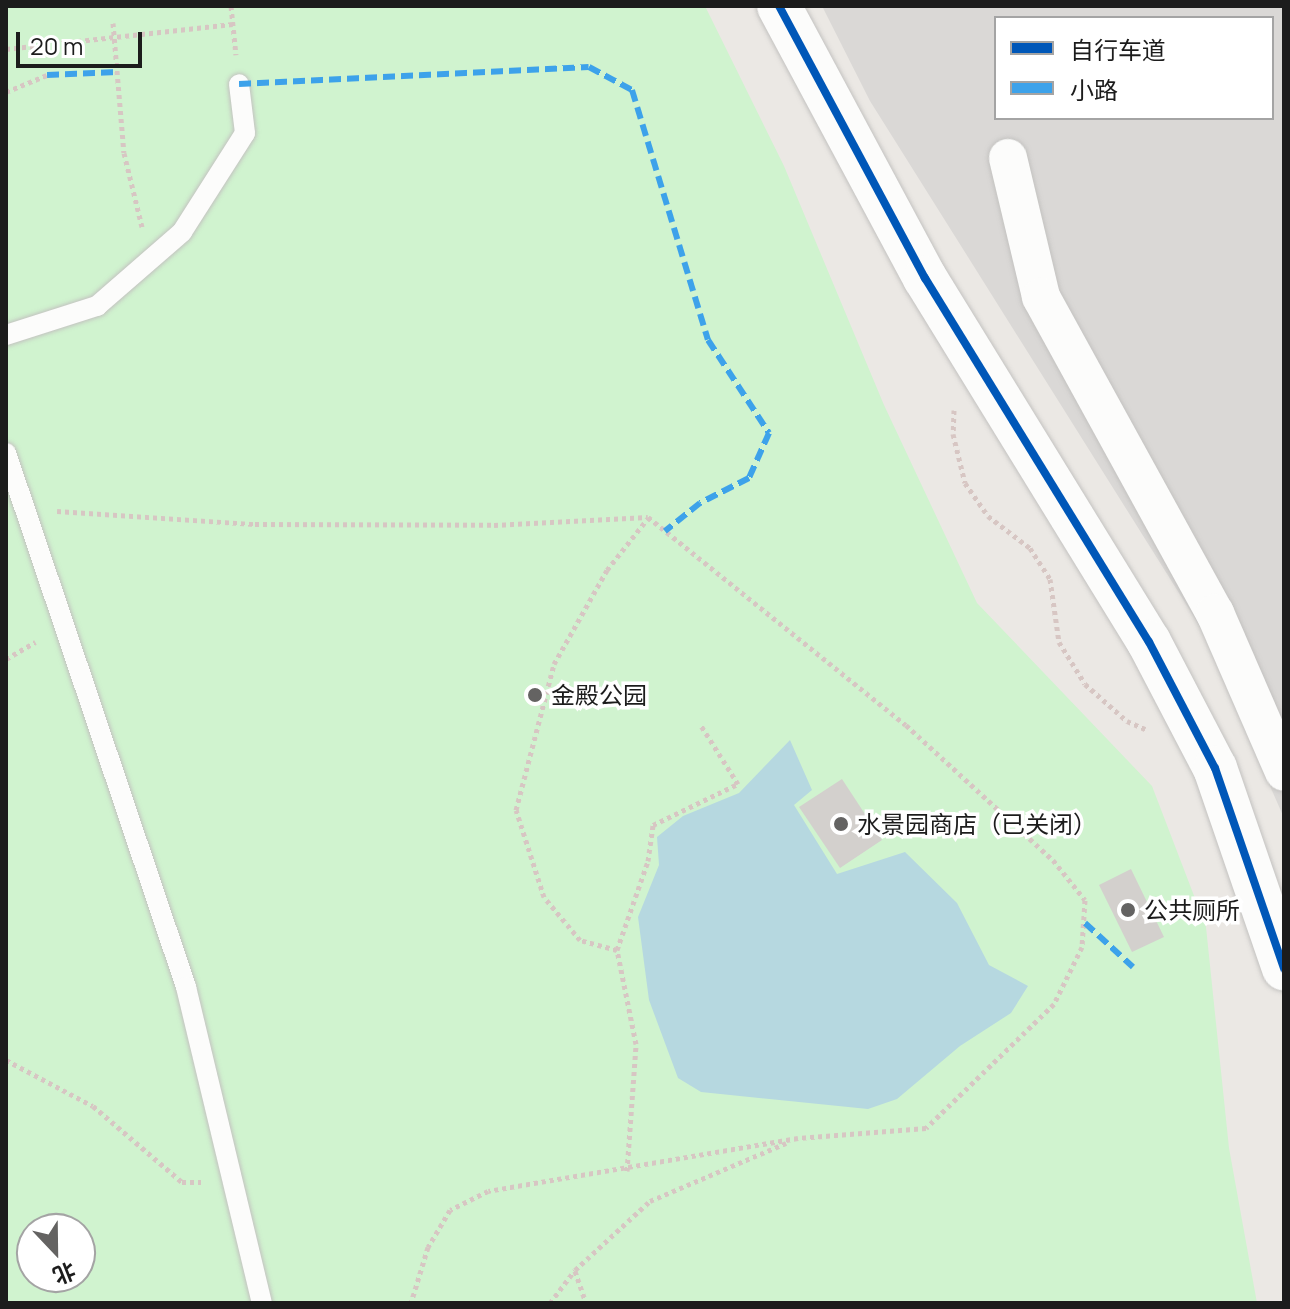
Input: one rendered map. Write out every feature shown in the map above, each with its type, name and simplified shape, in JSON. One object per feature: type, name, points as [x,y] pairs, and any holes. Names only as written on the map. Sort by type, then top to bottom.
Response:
[{"type":"street","points":[[779,6],[925,278],[1157,656],[1215,768],[1284,968]]},
{"type":"street","points":[[1008,158],[1041,297],[1215,613],[1284,772]]},
{"type":"lane","points":[[6,335],[97,306],[182,232],[245,133],[239,84]]},
{"type":"lane","points":[[6,453],[186,987],[262,1303]]},
{"type":"path","points":[[6,49],[233,24],[231,6]]},
{"type":"path","points":[[113,23],[124,153],[150,259]]},
{"type":"path","points":[[6,92],[47,75]]},
{"type":"path","points":[[954,406],[953,434],[965,483],[988,516],[1030,548],[1050,579],[1059,642],[1085,684],[1127,721],[1151,732]]},
{"type":"path","points":[[26,509],[255,524],[494,525],[648,517],[906,725],[1053,860],[1085,900],[1082,947],[1054,1004],[926,1128],[798,1138],[627,1171],[535,1180],[488,1191],[450,1210],[428,1247],[411,1303]]},
{"type":"path","points":[[617,950],[580,940],[544,897],[516,810],[554,664],[607,570],[648,517]]},
{"type":"path","points":[[627,1171],[636,1044],[617,950],[648,861],[653,825],[738,784],[700,724]]},
{"type":"path","points":[[6,1060],[93,1106],[182,1182],[231,1182]]},
{"type":"path","points":[[550,1303],[575,1270],[650,1201],[798,1138]]},
{"type":"path","points":[[575,1270],[586,1303]]},
{"type":"shaded area","points":[[822,6],[1284,6],[1284,818],[1201,628],[870,101]]},
{"type":"green space","name":"金殿公园","points":[[6,6],[705,6],[784,166],[884,405],[977,603],[1152,786],[1206,927],[1229,1148],[1257,1303],[6,1303]]},
{"type":"water","points":[[790,740],[812,790],[794,805],[837,874],[905,852],[957,903],[989,965],[1028,986],[1011,1013],[960,1046],[897,1099],[868,1109],[701,1092],[678,1078],[649,1000],[638,917],[659,865],[657,837],[683,816],[739,793]]},
{"type":"building","name":"水景园商店（已关闭）","points":[[842,779],[882,840],[840,868],[799,807]]},
{"type":"building","name":"公共厕所","points":[[1131,869],[1164,937],[1132,952],[1099,885]]},
{"type":"marked path","points":[[239,84],[589,67],[632,90],[708,340],[769,433],[749,478],[700,503],[665,531]]},
{"type":"marked path","points":[[47,75],[117,72]]},
{"type":"marked path","points":[[1085,923],[1133,967]]},
{"type":"cycle path","points":[[779,6],[925,278],[1149,642],[1215,768],[1284,968]]},
{"type":"place","name":"金殿公园","points":[[535,695]]},
{"type":"place","name":"水景园商店（已关闭）","points":[[841,824]]},
{"type":"place","name":"公共厕所","points":[[1128,910]]}]
